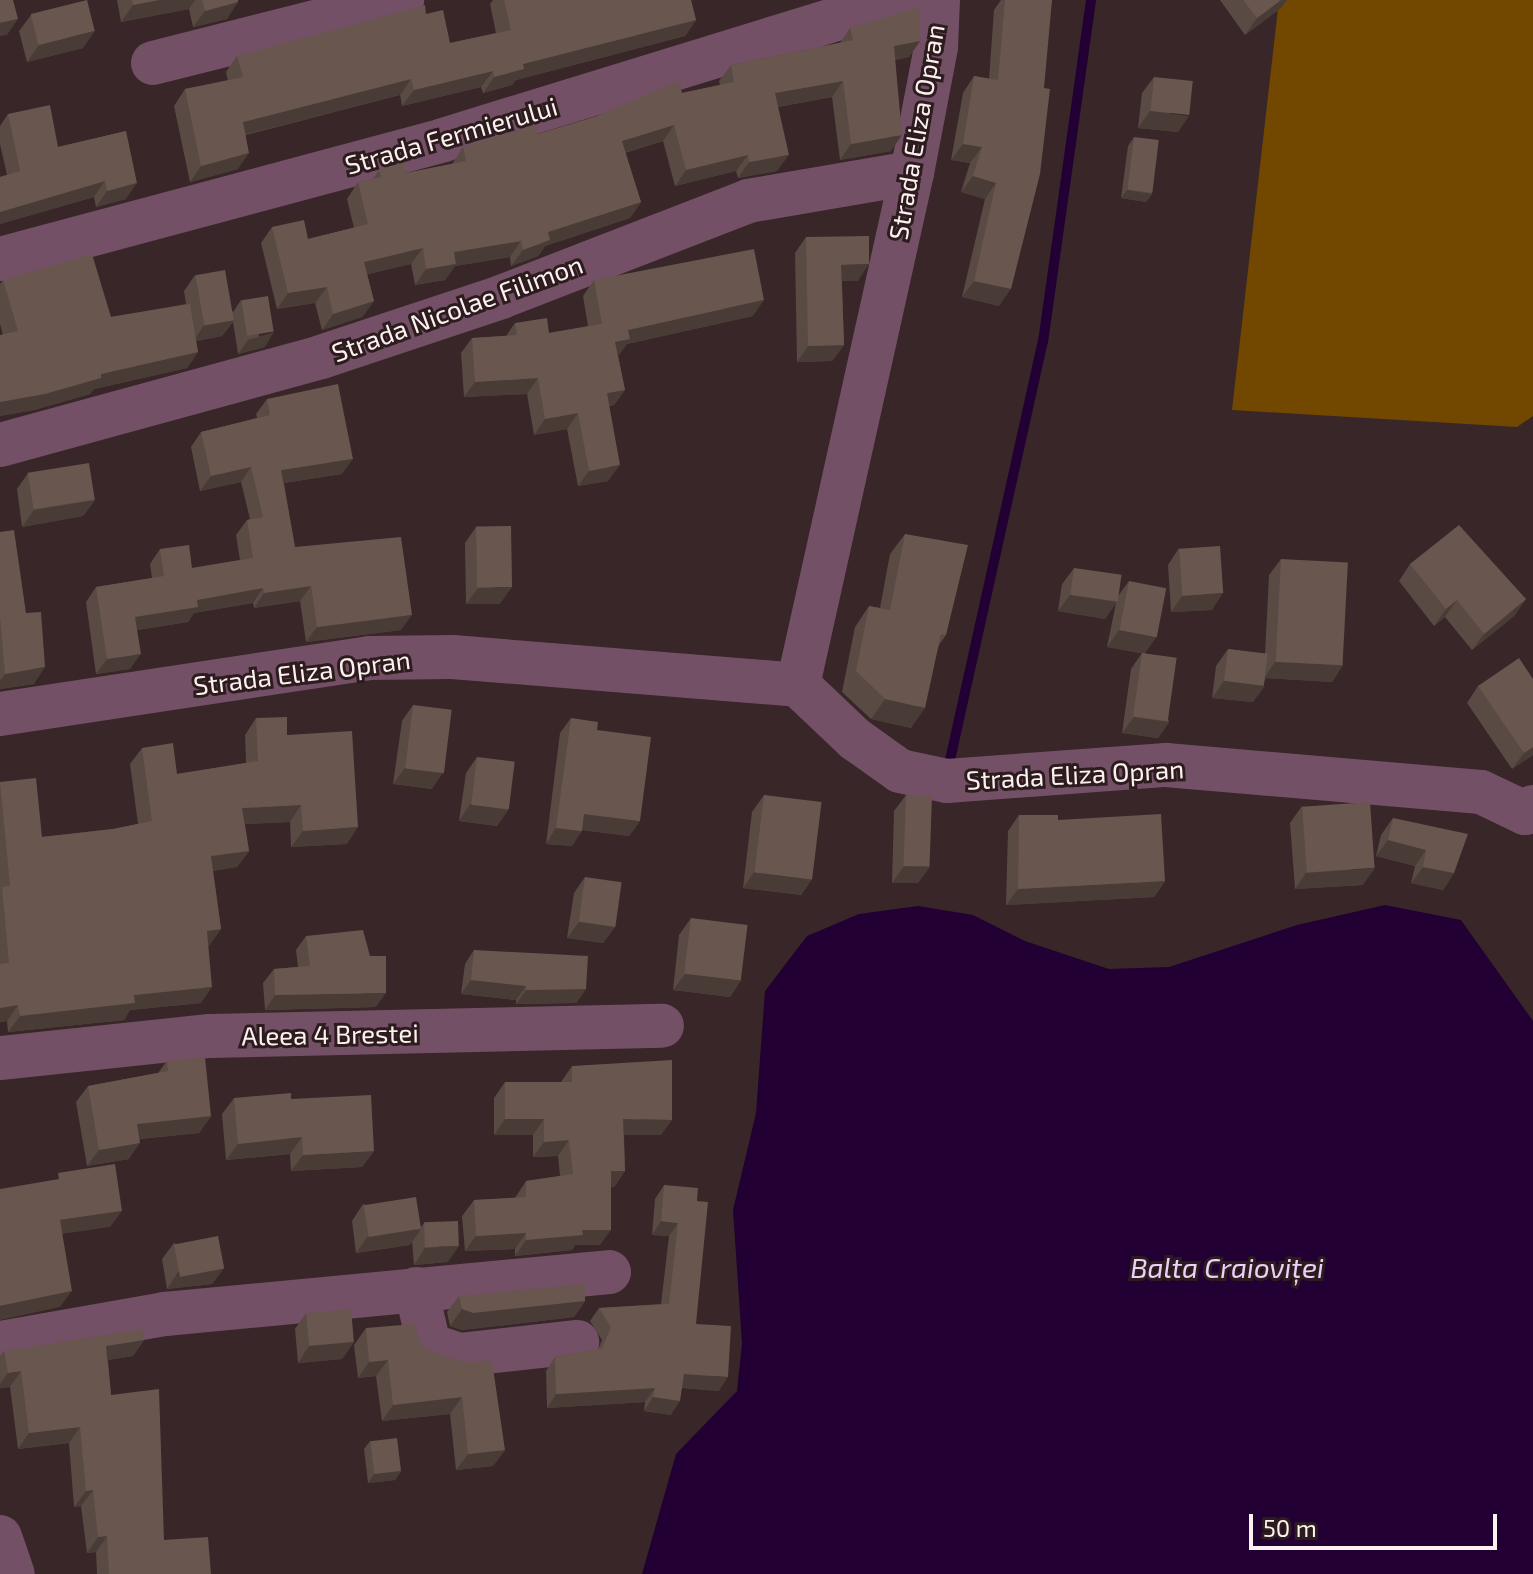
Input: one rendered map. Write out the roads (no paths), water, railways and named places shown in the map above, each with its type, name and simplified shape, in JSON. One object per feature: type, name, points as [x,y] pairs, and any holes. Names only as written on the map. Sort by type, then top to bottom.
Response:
[{"type":"street","points":[[153,63],[402,0]]},
{"type":"street","name":"Strada Fermierului","points":[[0,259],[443,140],[899,0]]},
{"type":"street","name":"Strada Eliza Opran","points":[[798,685],[912,173],[936,47],[938,0]]},
{"type":"street","name":"Strada Nicolae Filimon","points":[[0,445],[321,357],[501,297],[748,201],[912,173]]},
{"type":"street","name":"Strada Eliza Opran","points":[[0,714],[369,658],[452,657],[798,685],[855,739],[900,771],[947,781],[1166,765],[1481,792],[1525,813],[1533,807]]},
{"type":"street","name":"Aleea 4 Brestei","points":[[0,1058],[210,1036],[662,1026]]},
{"type":"street","points":[[0,1343],[165,1314],[609,1272]]},
{"type":"street","points":[[416,1289],[429,1345],[459,1355],[577,1342]]},
{"type":"street","points":[[0,1537],[13,1574]]},
{"type":"water","name":"Balta Craioviței","points":[[1385,905],[1461,920],[1533,1021],[1533,1574],[642,1574],[676,1454],[737,1391],[742,1343],[733,1210],[756,1113],[765,991],[807,936],[859,914],[918,906],[973,915],[1025,941],[1109,969],[1169,967],[1297,925]]},
{"type":"waterway","points":[[950,760],[1043,342],[1091,0]]}]
